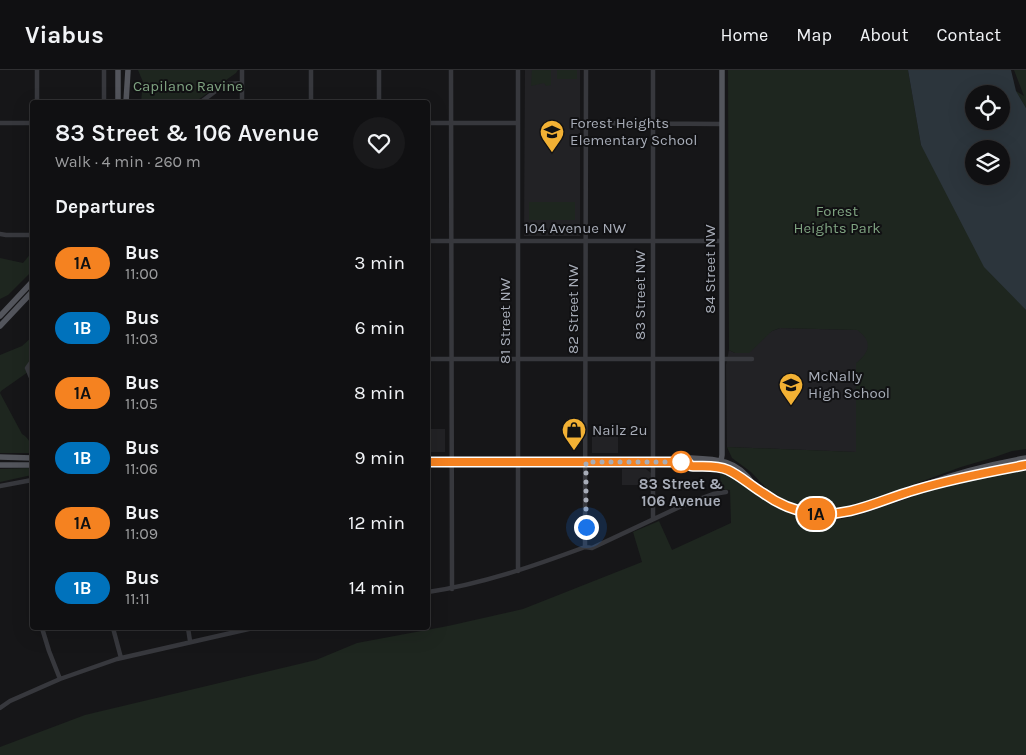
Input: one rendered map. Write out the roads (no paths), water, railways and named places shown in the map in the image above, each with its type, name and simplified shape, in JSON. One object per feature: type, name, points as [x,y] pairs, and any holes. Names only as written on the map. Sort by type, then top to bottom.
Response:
[{"type":"main road","points":[[118,70],[118,100]]},
{"type":"main road","points":[[126,100],[128,70]]},
{"type":"main road","name":"84 Street NW","points":[[720,467],[722,460],[722,70]]},
{"type":"main road","points":[[0,316],[30,284]]},
{"type":"main road","points":[[0,326],[30,294]]},
{"type":"main road","points":[[0,457],[30,458]]},
{"type":"main road","points":[[687,462],[692,458],[722,460],[742,472],[756,488]]},
{"type":"main road","points":[[914,490],[964,472],[1026,458]]},
{"type":"main road","points":[[430,462],[687,462],[693,466],[720,467],[729,470],[783,506],[802,512],[822,514],[849,512],[914,490],[966,476],[1026,465]]},
{"type":"main road","points":[[0,465],[30,465]]},
{"type":"street","points":[[37,70],[37,100]]},
{"type":"street","points":[[104,70],[104,100]]},
{"type":"street","points":[[242,70],[242,100]]},
{"type":"street","points":[[311,70],[311,100]]},
{"type":"street","points":[[379,70],[379,100]]},
{"type":"street","points":[[451,70],[452,589]]},
{"type":"street","name":"81 Street NW","points":[[518,70],[518,571]]},
{"type":"street","name":"82 Street NW","points":[[585,547],[586,70]]},
{"type":"street","name":"83 Street NW","points":[[653,70],[653,519]]},
{"type":"street","points":[[204,100],[228,84],[241,83]]},
{"type":"street","points":[[0,123],[30,123]]},
{"type":"street","points":[[430,123],[518,123]]},
{"type":"street","points":[[586,123],[722,124]]},
{"type":"street","points":[[0,234],[30,235]]},
{"type":"street","name":"104 Avenue NW","points":[[430,241],[722,241]]},
{"type":"street","points":[[430,359],[752,359]]},
{"type":"street","points":[[30,364],[27,368],[30,375]]},
{"type":"street","points":[[0,486],[30,480]]},
{"type":"street","points":[[430,592],[452,589],[518,571],[585,547],[592,548],[688,503],[713,494],[726,492]]},
{"type":"street","points":[[43,630],[48,650],[60,679]]},
{"type":"street","points":[[114,630],[121,658]]},
{"type":"street","points":[[188,630],[190,641]]},
{"type":"street","points":[[0,708],[10,701],[60,679],[121,658],[243,630]]},
{"type":"place","name":"Forest Heights Elementary School","points":[[552,153]]},
{"type":"place","name":"McNally High School","points":[[791,406]]},
{"type":"place","name":"Nailz 2u","points":[[574,451]]},
{"type":"place","name":"83 Street & 106 Avenue","points":[[681,462]]},
{"type":"park label","name":"Capilano Ravine","points":[[188,86]]},
{"type":"park label","name":"Forest Heights Park","points":[[837,220]]}]
